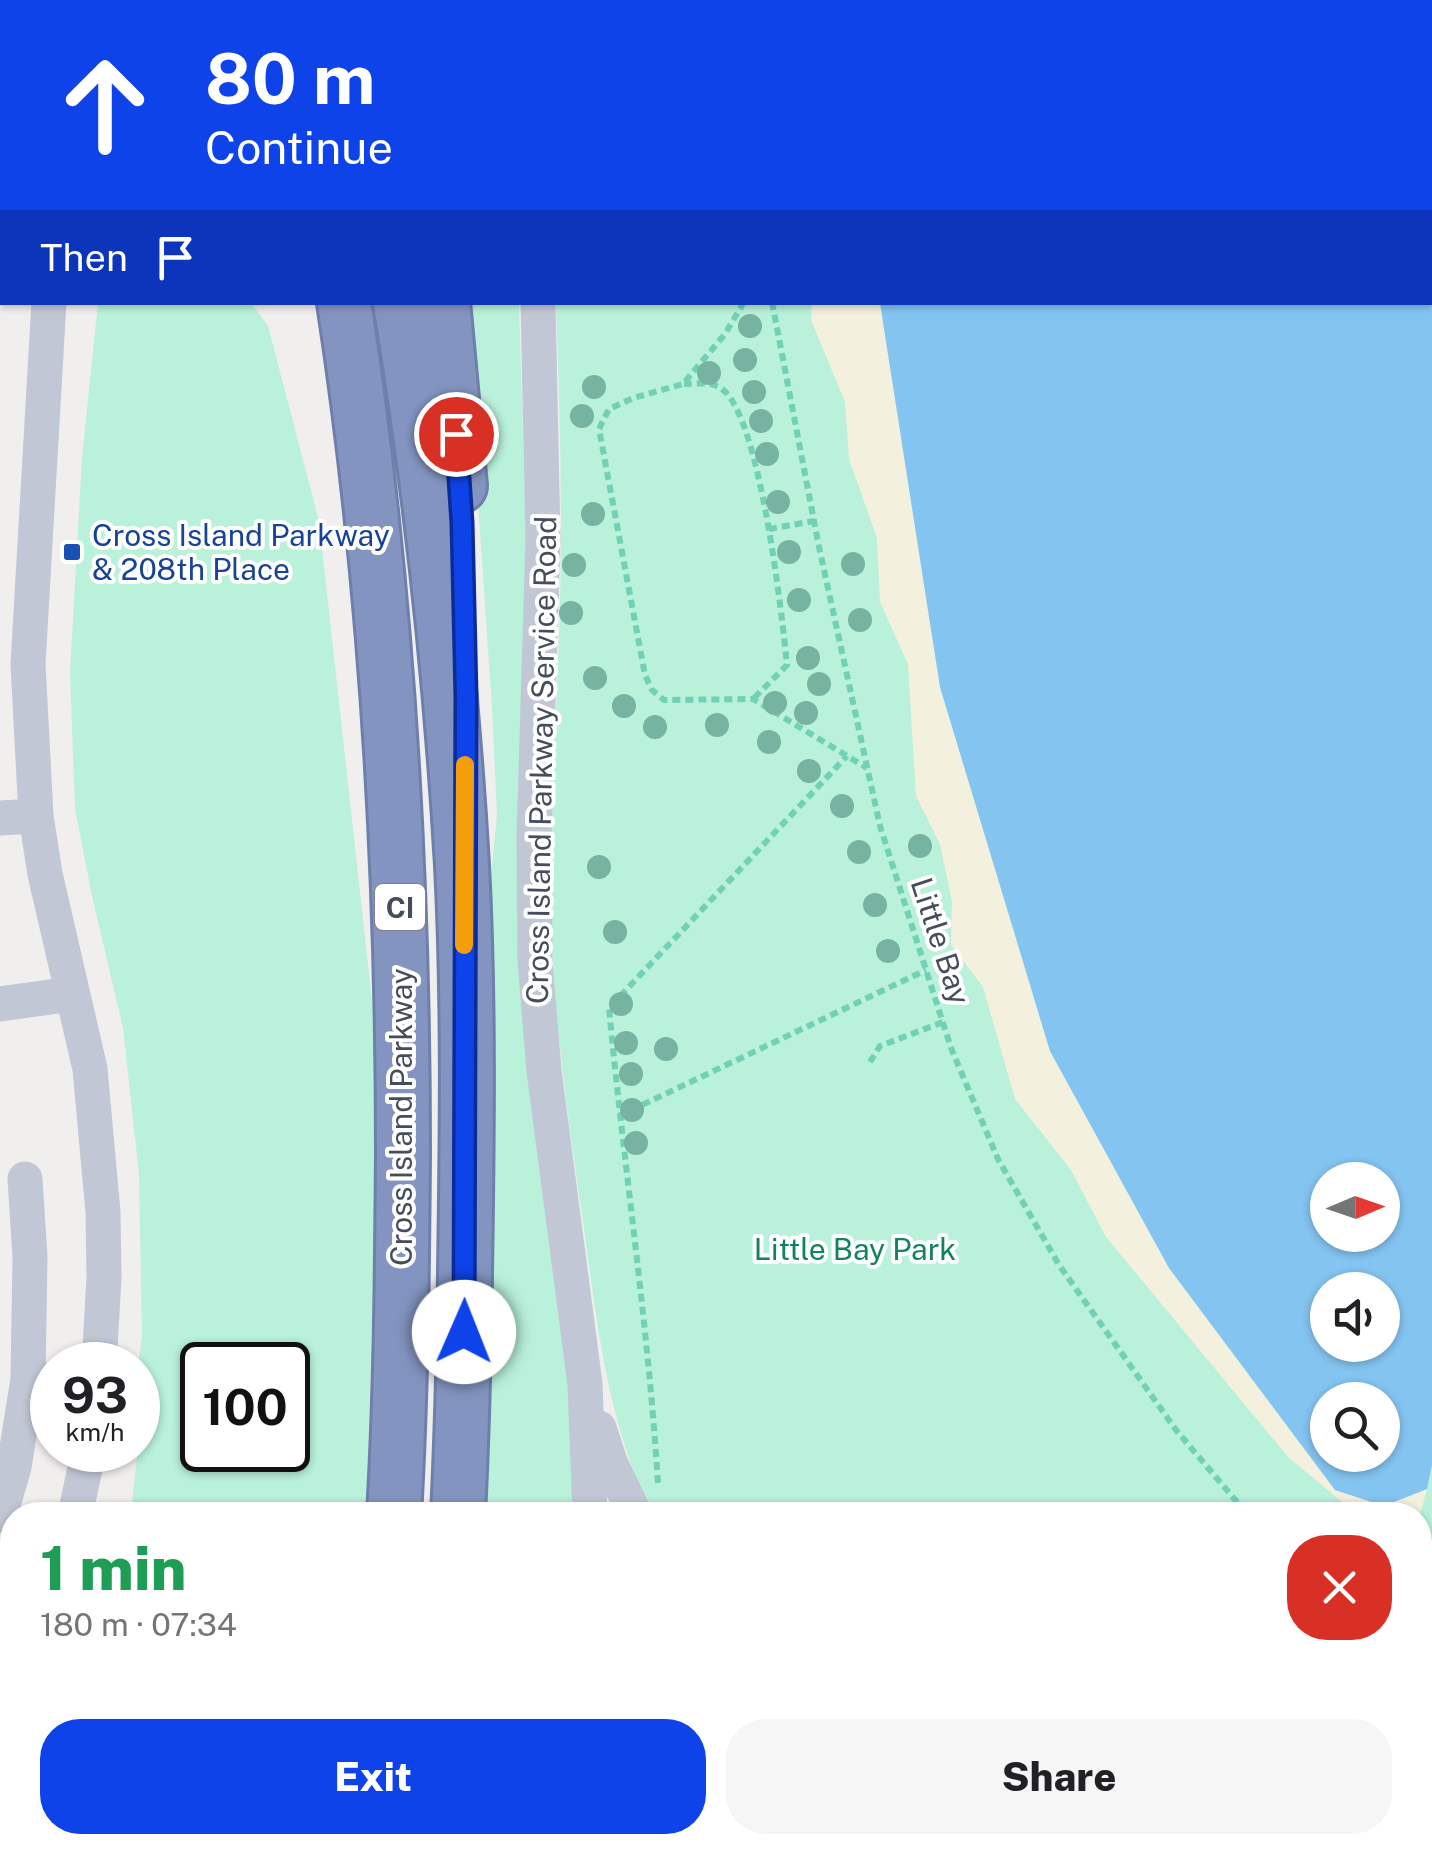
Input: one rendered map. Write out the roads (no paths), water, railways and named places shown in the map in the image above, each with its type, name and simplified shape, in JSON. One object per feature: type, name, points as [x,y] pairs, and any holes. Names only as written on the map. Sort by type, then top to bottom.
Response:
[{"type":"highway","name":"Cross Island Parkway","points":[[344,305],[384,638],[398,866],[403,1210],[395,1502]]},
{"type":"highway","name":"CI","points":[[400,305],[445,637],[464,927],[466,1216],[459,1502]]},
{"type":"highway","points":[[443,305],[462,523],[466,696],[464,927]]},
{"type":"street","points":[[49,305],[28,664],[36,816],[45,874],[90,1069],[103,1212],[100,1342]]},
{"type":"street","name":"Cross Island Parkway Service Road","points":[[538,305],[543,539],[534,837],[535,960],[544,1071],[582,1354],[590,1502]]},
{"type":"street","points":[[0,818],[36,816]]},
{"type":"street","points":[[0,1004],[72,994]]},
{"type":"street","points":[[4,1502],[14,1467],[28,1379],[30,1257],[25,1179]]},
{"type":"street","points":[[582,1354],[604,1447],[643,1502]]},
{"type":"street","points":[[78,1502],[84,1472]]},
{"type":"water","points":[[880,305],[1432,305],[1432,1465],[1427,1489],[1394,1502],[1372,1502],[1335,1490],[1322,1472],[1400,1472],[1400,1382],[1310,1382],[1310,1457],[1169,1268],[1050,1051],[940,687]]},
{"type":"place","name":"Cross Island Parkway & 208th Place","points":[[72,552]]},
{"type":"park label","name":"Little Bay Park","points":[[855,1249]]}]
